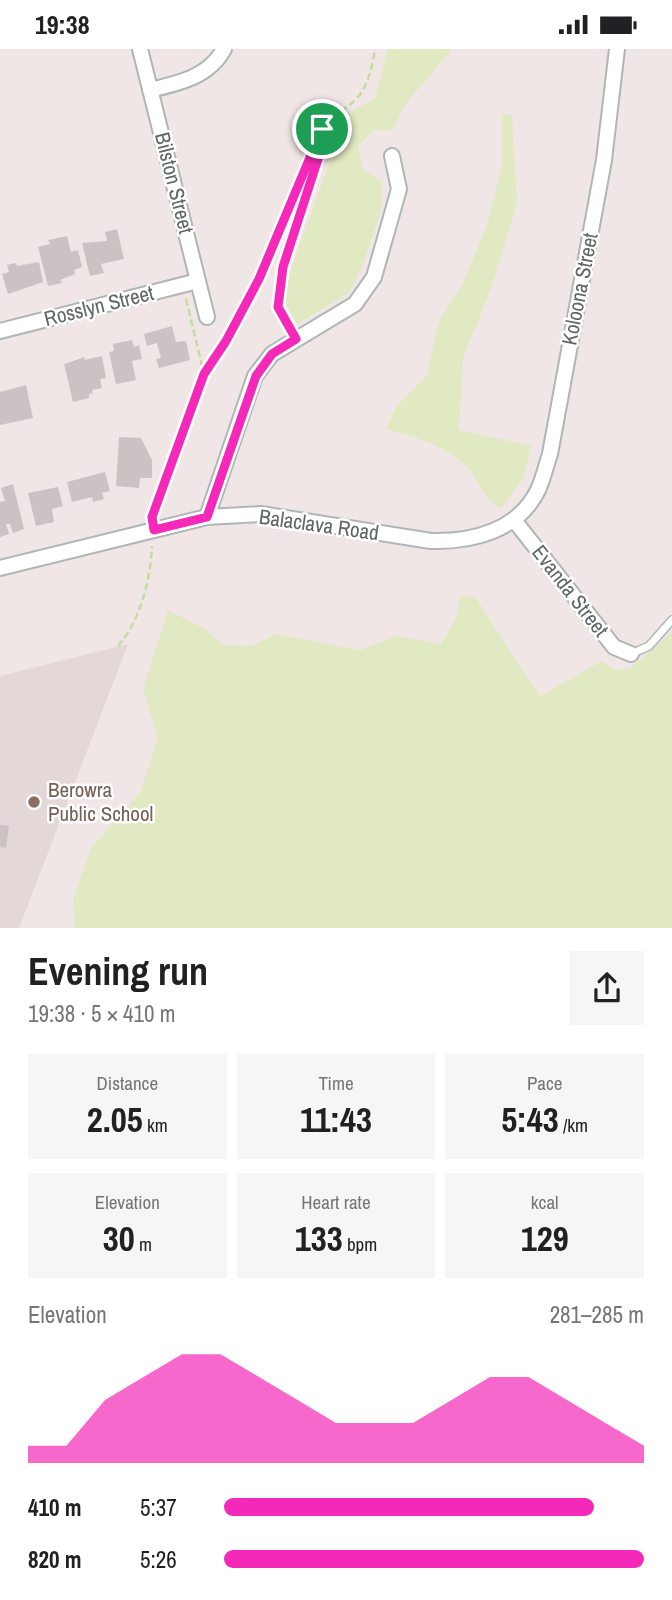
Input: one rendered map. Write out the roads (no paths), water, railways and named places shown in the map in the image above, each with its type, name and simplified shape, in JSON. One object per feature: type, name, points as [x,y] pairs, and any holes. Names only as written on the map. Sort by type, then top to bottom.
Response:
[{"type":"street","name":"Bilston Street","points":[[140,49],[207,317]]},
{"type":"street","points":[[150,90],[184,82],[207,69],[224,49]]},
{"type":"street","name":"Koloona Street","points":[[514,520],[537,492],[550,454],[604,160],[617,49]]},
{"type":"street","points":[[207,517],[256,376],[272,354],[355,305],[374,277],[399,189],[392,156]]},
{"type":"street","name":"Rosslyn Street","points":[[0,331],[198,281]]},
{"type":"street","name":"Balaclava Road","points":[[0,568],[207,517],[261,514],[431,541],[459,542],[491,533],[514,520]]},
{"type":"street","name":"Evanda Street","points":[[514,520],[614,647],[631,654]]},
{"type":"lane","points":[[631,654],[649,646],[672,620]]},
{"type":"place","name":"Berowra Public School","points":[[34,802]]}]
